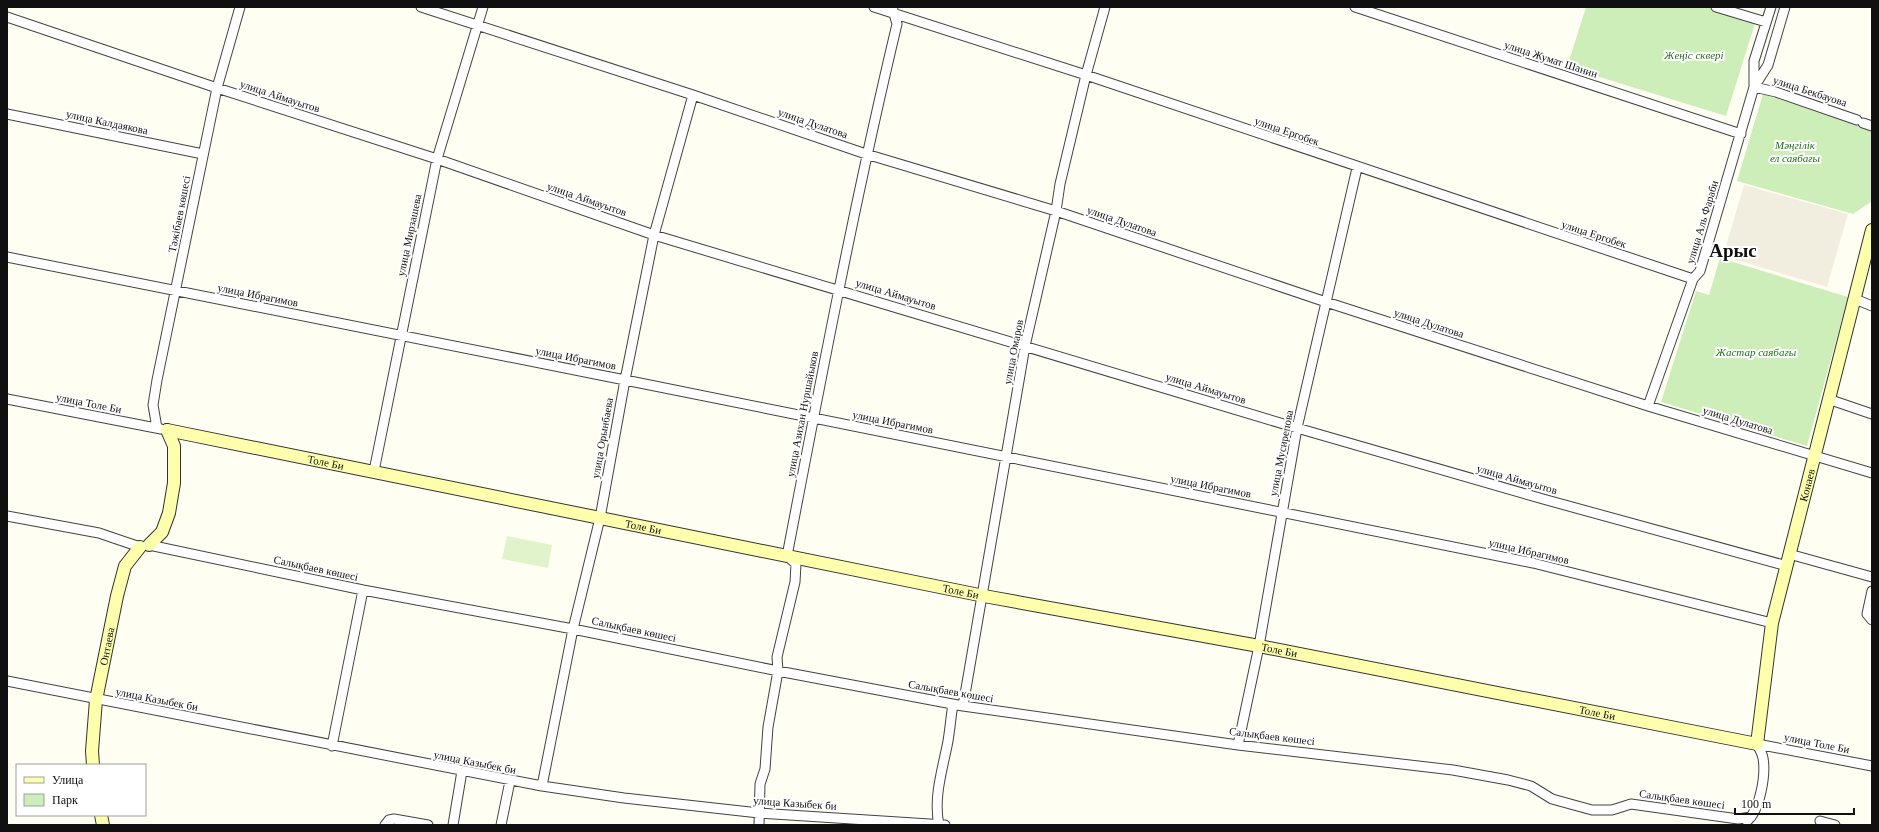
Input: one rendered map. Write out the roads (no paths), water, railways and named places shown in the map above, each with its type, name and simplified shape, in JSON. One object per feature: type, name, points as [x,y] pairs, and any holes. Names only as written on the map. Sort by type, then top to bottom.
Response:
[{"type":"main road","name":"Конаев","points":[[1757,744],[1772,623],[1872,230]]},
{"type":"main road","name":"Толе Би","points":[[162,429],[984,596],[1259,646],[1757,744]]},
{"type":"main road","name":"Онтаева","points":[[94,764],[92,751],[96,700],[119,588],[126,566],[145,546],[162,532],[169,513],[174,483],[174,446],[162,429]]},
{"type":"street","name":"Тәжібаев көшесі","points":[[162,429],[153,405],[217,88],[240,7]]},
{"type":"street","name":"улица Дулатова","points":[[421,7],[693,95],[866,154],[1056,211],[1326,302],[1648,406],[1872,473]]},
{"type":"street","name":"улица Мирзашева","points":[[374,472],[400,336],[437,159],[482,7]]},
{"type":"street","name":"улица Ергобек","points":[[874,7],[893,10],[1357,168],[1692,279]]},
{"type":"street","name":"улица Омаров","points":[[963,706],[984,596],[1025,346],[1056,211],[1060,184],[1086,75],[1105,7]]},
{"type":"street","name":"улица Жумат Шанин","points":[[1355,7],[1741,134]]},
{"type":"street","points":[[1716,7],[1766,22]]},
{"type":"street","name":"улица Аль Фараби","points":[[1648,406],[1692,279],[1700,271],[1754,87],[1754,61],[1770,7]]},
{"type":"street","name":"улица Аль Фараби","points":[[1754,87],[1768,65],[1785,7]]},
{"type":"street","name":"улица Азихан Нуршайыков","points":[[787,556],[838,289],[866,154],[897,24],[893,10]]},
{"type":"street","name":"улица Аймауытов","points":[[7,17],[217,88],[437,159],[654,235],[838,289],[1296,428],[1544,499],[1788,560],[1872,577]]},
{"type":"street","name":"улица Бекбауова","points":[[1754,87],[1776,92],[1872,126]]},
{"type":"street","name":"улица Орынбаева","points":[[542,786],[573,629],[600,518],[625,380],[654,235],[693,95]]},
{"type":"street","name":"улица Калдаякова","points":[[7,114],[203,154]]},
{"type":"street","name":"улица Мусирепова","points":[[1238,744],[1259,646],[1296,428],[1357,168]]},
{"type":"street","name":"улица Ибрагимов","points":[[7,257],[1533,563],[1772,623]]},
{"type":"street","points":[[1855,299],[1872,306]]},
{"type":"street","name":"улица Толе Би","points":[[7,399],[162,429]]},
{"type":"street","points":[[1828,399],[1872,414]]},
{"type":"street","name":"Салықбаев көшесі","points":[[7,516],[99,533],[145,546],[363,590],[573,629],[778,672],[963,706],[1238,744],[1453,770],[1508,780],[1531,786],[1552,799],[1592,810],[1612,810],[1631,804],[1738,819],[1751,817]]},
{"type":"street","points":[[759,825],[760,784],[765,769],[768,727],[778,672],[777,657],[795,582],[796,564],[787,556]]},
{"type":"street","points":[[332,746],[363,590]]},
{"type":"street","points":[[1872,591],[1867,614],[1872,620]]},
{"type":"street","name":"улица Казыбек би","points":[[7,681],[96,700],[542,786],[624,798],[759,813],[944,825]]},
{"type":"street","points":[[939,825],[937,814],[940,779],[953,704]]},
{"type":"street","points":[[1742,825],[1751,817],[1756,808],[1763,777],[1763,758],[1757,744]]},
{"type":"street","name":"улица Толе Би","points":[[1757,744],[1872,766]]},
{"type":"street","points":[[453,825],[462,771]]},
{"type":"street","points":[[501,825],[510,781]]},
{"type":"street","points":[[385,825],[389,820],[394,819],[428,825]]},
{"type":"street","points":[[1820,821],[1835,825]]},
{"type":"district","name":"Арыс","points":[[1733,250]]},
{"type":"park label","name":"Жеңіс сквері","points":[[1694,55]]},
{"type":"park label","name":"Мәңгілік ел саябағы","points":[[1795,151]]},
{"type":"park label","name":"Жастар саябағы","points":[[1756,352]]}]
